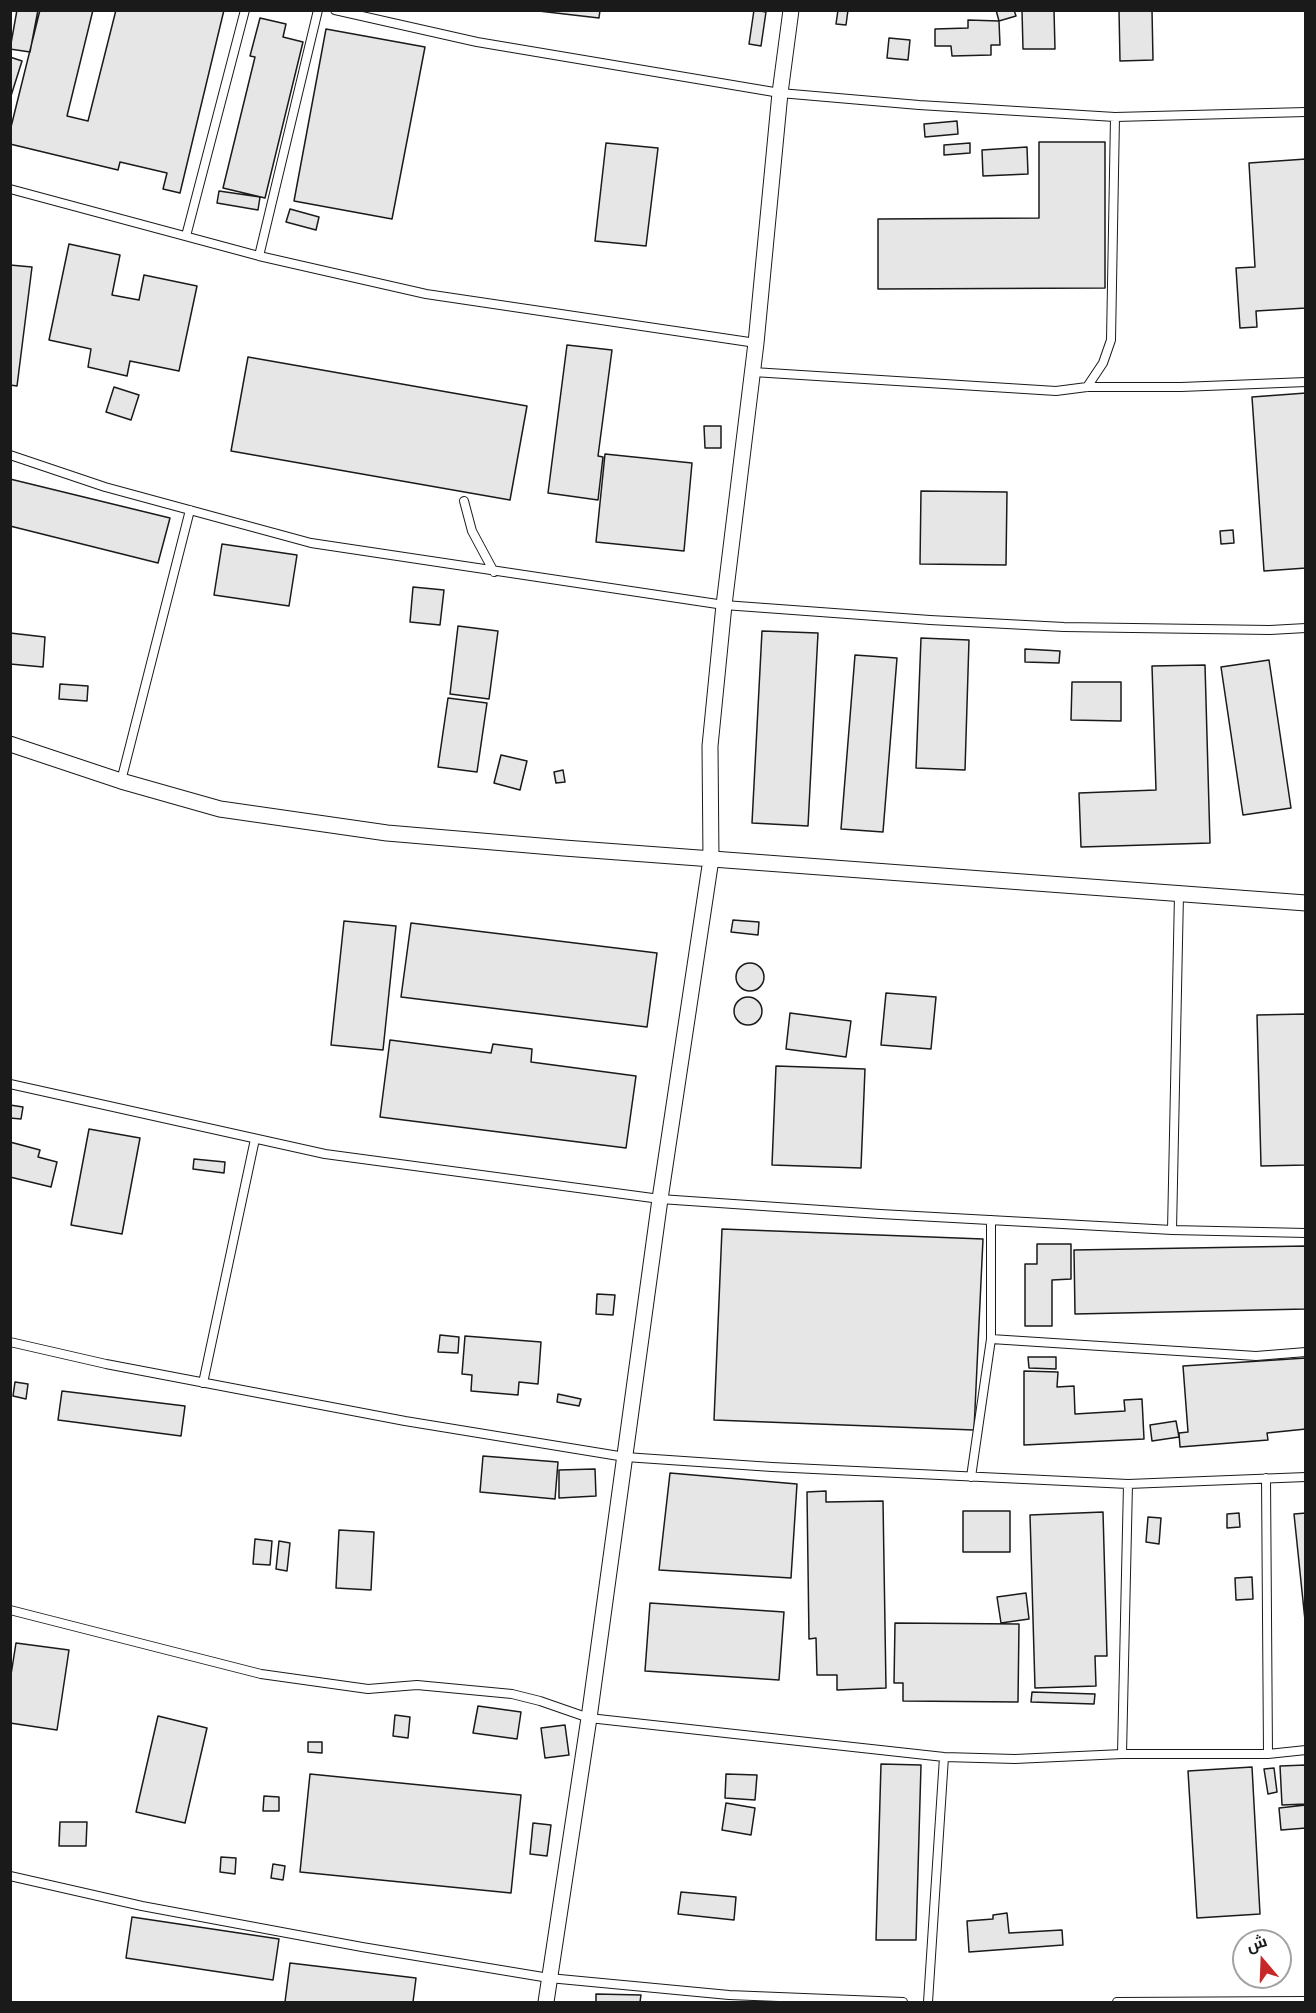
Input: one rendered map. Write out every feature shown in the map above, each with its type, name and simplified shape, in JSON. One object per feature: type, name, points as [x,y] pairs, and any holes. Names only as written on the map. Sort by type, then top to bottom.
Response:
[{"type":"street","points":[[546,2002],[589,1718],[660,1199],[711,859],[710,746],[724,605],[753,372],[780,93],[792,10]]},
{"type":"street","points":[[10,744],[121,781],[220,809],[387,833],[1305,903]]},
{"type":"lane","points":[[186,236],[245,10]]},
{"type":"lane","points":[[259,256],[318,10]]},
{"type":"lane","points":[[335,10],[477,42],[780,93],[919,105],[1115,117],[1305,112]]},
{"type":"lane","points":[[1087,387],[1103,363],[1111,340],[1115,117]]},
{"type":"lane","points":[[10,189],[259,256],[426,294],[756,343]]},
{"type":"lane","points":[[753,372],[1056,391],[1087,387],[1181,387],[1305,382]]},
{"type":"lane","points":[[10,455],[105,487],[311,543],[724,605],[1064,627],[1270,630],[1305,628]]},
{"type":"lane","points":[[464,501],[472,531],[494,572]]},
{"type":"lane","points":[[121,781],[190,510]]},
{"type":"lane","points":[[1172,1230],[1179,894]]},
{"type":"lane","points":[[10,1084],[325,1154],[660,1199],[1172,1230],[1305,1233]]},
{"type":"lane","points":[[203,1383],[255,1139]]},
{"type":"lane","points":[[971,1477],[991,1339],[991,1220]]},
{"type":"lane","points":[[991,1339],[1256,1356],[1305,1352]]},
{"type":"lane","points":[[10,1342],[106,1364],[405,1421],[625,1457],[772,1467],[1128,1484],[1305,1477]]},
{"type":"lane","points":[[1266,1478],[1268,1754]]},
{"type":"lane","points":[[1122,1754],[1128,1484]]},
{"type":"lane","points":[[10,1610],[261,1674],[368,1689],[417,1685],[512,1694],[589,1718],[944,1757],[1015,1760],[1122,1754],[1268,1754],[1305,1750]]},
{"type":"lane","points":[[928,2002],[944,1757]]},
{"type":"lane","points":[[10,1876],[142,1906],[362,1947],[549,1978],[729,1995],[903,2002]]},
{"type":"lane","points":[[1117,2002],[1305,2001]]},
{"type":"building","points":[[17,10],[38,10],[30,52],[10,49]]},
{"type":"building","points":[[40,10],[93,10],[67,116],[88,121],[116,10],[224,10],[180,193],[163,189],[167,173],[120,162],[118,170],[10,144],[10,131]]},
{"type":"building","points":[[530,10],[600,10],[599,18]]},
{"type":"building","points":[[754,10],[766,12],[761,46],[749,44]]},
{"type":"building","points":[[838,10],[848,10],[846,25],[836,24]]},
{"type":"building","points":[[996,10],[1014,10],[1016,16],[999,21]]},
{"type":"building","points":[[1022,10],[1054,10],[1055,49],[1023,49]]},
{"type":"building","points":[[1119,10],[1152,10],[1153,60],[1120,61]]},
{"type":"building","points":[[260,18],[286,24],[283,37],[303,42],[265,198],[223,188],[255,57],[250,56]]},
{"type":"building","points":[[968,20],[999,21],[1000,45],[991,45],[991,55],[952,56],[951,46],[935,46],[935,29],[968,28]]},
{"type":"building","points":[[326,29],[425,47],[392,219],[294,201]]},
{"type":"building","points":[[889,38],[910,40],[908,60],[887,58]]},
{"type":"building","points":[[10,57],[22,61],[10,99]]},
{"type":"building","points":[[957,121],[958,134],[925,137],[924,124]]},
{"type":"building","points":[[1039,142],[1105,142],[1105,288],[878,289],[878,219],[1039,218]]},
{"type":"building","points":[[606,143],[658,148],[646,246],[595,241]]},
{"type":"building","points":[[970,143],[970,153],[944,155],[944,145]]},
{"type":"building","points":[[1027,147],[1028,174],[983,176],[982,150]]},
{"type":"building","points":[[1306,159],[1306,308],[1256,311],[1257,327],[1240,328],[1236,268],[1255,267],[1249,163]]},
{"type":"building","points":[[219,191],[260,197],[258,210],[217,203]]},
{"type":"building","points":[[290,209],[319,217],[316,230],[286,222]]},
{"type":"building","points":[[69,244],[120,255],[112,295],[139,300],[144,275],[197,286],[179,371],[130,361],[127,376],[88,367],[91,349],[49,340]]},
{"type":"building","points":[[10,265],[32,267],[17,386],[10,385]]},
{"type":"building","points":[[567,345],[612,350],[598,456],[603,457],[598,500],[548,493]]},
{"type":"building","points":[[248,357],[527,406],[510,500],[231,451]]},
{"type":"building","points":[[114,387],[139,395],[131,420],[106,412]]},
{"type":"building","points":[[1306,393],[1306,568],[1264,571],[1252,397]]},
{"type":"building","points":[[704,426],[721,426],[721,448],[705,448]]},
{"type":"building","points":[[605,454],[692,463],[684,551],[596,542]]},
{"type":"building","points":[[10,479],[170,518],[158,563],[10,526]]},
{"type":"building","points":[[921,491],[1007,492],[1006,565],[920,564]]},
{"type":"building","points":[[1233,530],[1234,543],[1221,544],[1220,531]]},
{"type":"building","points":[[222,544],[297,555],[289,606],[214,595]]},
{"type":"building","points":[[413,587],[444,590],[440,625],[410,622]]},
{"type":"building","points":[[458,626],[498,631],[489,699],[450,694]]},
{"type":"building","points":[[762,631],[818,633],[808,826],[752,823]]},
{"type":"building","points":[[10,633],[45,637],[43,667],[10,664]]},
{"type":"building","points":[[921,638],[969,640],[965,770],[916,768]]},
{"type":"building","points":[[1025,649],[1060,651],[1059,663],[1025,662]]},
{"type":"building","points":[[855,655],[897,658],[883,832],[841,829]]},
{"type":"building","points":[[1269,660],[1291,808],[1243,815],[1221,667]]},
{"type":"building","points":[[1205,665],[1210,843],[1081,847],[1079,793],[1156,790],[1152,666]]},
{"type":"building","points":[[1072,682],[1121,682],[1121,721],[1071,720]]},
{"type":"building","points":[[60,684],[88,686],[87,701],[59,699]]},
{"type":"building","points":[[448,698],[487,703],[477,772],[438,767]]},
{"type":"building","points":[[501,755],[527,761],[520,790],[494,783]]},
{"type":"building","points":[[563,770],[565,782],[556,783],[554,772]]},
{"type":"building","points":[[733,920],[759,922],[758,935],[731,932]]},
{"type":"building","points":[[344,921],[396,926],[383,1050],[331,1045]]},
{"type":"building","points":[[411,923],[657,953],[647,1027],[401,997]]},
{"type":"building","points":[[750,963],[760,967],[764,977],[760,987],[750,991],[740,987],[736,977],[740,967]]},
{"type":"building","points":[[886,993],[936,997],[931,1049],[881,1045]]},
{"type":"building","points":[[748,997],[758,1001],[762,1011],[758,1021],[748,1025],[738,1021],[734,1011],[738,1001]]},
{"type":"building","points":[[790,1013],[851,1021],[846,1057],[786,1049]]},
{"type":"building","points":[[1306,1014],[1306,1165],[1261,1166],[1257,1015]]},
{"type":"building","points":[[390,1040],[491,1053],[493,1044],[532,1049],[531,1062],[636,1076],[626,1148],[380,1117]]},
{"type":"building","points":[[776,1066],[865,1069],[861,1168],[772,1165]]},
{"type":"building","points":[[10,1105],[23,1107],[21,1119],[10,1118]]},
{"type":"building","points":[[89,1129],[140,1138],[122,1234],[71,1225]]},
{"type":"building","points":[[10,1142],[40,1150],[38,1157],[57,1162],[51,1187],[10,1177]]},
{"type":"building","points":[[194,1159],[225,1162],[224,1173],[193,1169]]},
{"type":"building","points":[[722,1229],[983,1239],[974,1430],[714,1420]]},
{"type":"building","points":[[1037,1244],[1071,1244],[1071,1279],[1052,1280],[1052,1326],[1025,1326],[1025,1264],[1037,1264]]},
{"type":"building","points":[[1306,1246],[1306,1309],[1075,1314],[1074,1250]]},
{"type":"building","points":[[597,1294],[615,1295],[613,1315],[596,1314]]},
{"type":"building","points":[[440,1335],[459,1337],[458,1353],[438,1352]]},
{"type":"building","points":[[465,1336],[541,1342],[538,1384],[519,1382],[518,1395],[471,1391],[472,1375],[462,1374]]},
{"type":"building","points":[[1028,1357],[1056,1357],[1056,1369],[1029,1368]]},
{"type":"building","points":[[1306,1358],[1306,1429],[1267,1433],[1268,1440],[1180,1447],[1179,1433],[1188,1432],[1183,1366]]},
{"type":"building","points":[[1024,1371],[1058,1372],[1057,1387],[1074,1386],[1075,1414],[1125,1411],[1124,1400],[1142,1399],[1144,1439],[1024,1445]]},
{"type":"building","points":[[15,1382],[28,1384],[26,1399],[13,1396]]},
{"type":"building","points":[[62,1391],[185,1406],[181,1436],[58,1420]]},
{"type":"building","points":[[558,1394],[581,1399],[579,1406],[557,1402]]},
{"type":"building","points":[[1176,1421],[1179,1437],[1152,1441],[1150,1425]]},
{"type":"building","points":[[483,1456],[558,1462],[555,1499],[480,1492]]},
{"type":"building","points":[[595,1469],[596,1496],[559,1498],[559,1470]]},
{"type":"building","points":[[670,1473],[797,1484],[791,1578],[659,1570]]},
{"type":"building","points":[[826,1491],[826,1502],[883,1501],[886,1688],[837,1690],[837,1675],[817,1675],[816,1638],[809,1639],[807,1492]]},
{"type":"building","points":[[963,1511],[1010,1511],[1010,1552],[963,1552]]},
{"type":"building","points":[[1103,1512],[1107,1656],[1095,1656],[1096,1686],[1035,1688],[1030,1515]]},
{"type":"building","points":[[1239,1513],[1240,1527],[1227,1528],[1227,1514]]},
{"type":"building","points":[[1306,1513],[1306,1630],[1294,1514]]},
{"type":"building","points":[[1148,1517],[1161,1518],[1159,1544],[1146,1542]]},
{"type":"building","points":[[339,1530],[374,1532],[371,1590],[336,1588]]},
{"type":"building","points":[[255,1539],[272,1541],[270,1565],[253,1564]]},
{"type":"building","points":[[279,1541],[290,1543],[287,1571],[276,1569]]},
{"type":"building","points":[[1252,1577],[1253,1599],[1236,1600],[1235,1578]]},
{"type":"building","points":[[1026,1593],[1029,1619],[1001,1623],[997,1597]]},
{"type":"building","points":[[650,1603],[784,1612],[779,1680],[645,1671]]},
{"type":"building","points":[[895,1623],[1019,1624],[1018,1702],[903,1701],[903,1683],[894,1683]]},
{"type":"building","points":[[16,1643],[69,1650],[57,1730],[10,1723],[10,1681]]},
{"type":"building","points":[[1032,1692],[1095,1694],[1094,1704],[1031,1702]]},
{"type":"building","points":[[478,1706],[521,1712],[517,1739],[473,1733]]},
{"type":"building","points":[[395,1715],[410,1717],[408,1738],[393,1736]]},
{"type":"building","points":[[158,1716],[207,1728],[185,1823],[136,1812]]},
{"type":"building","points":[[565,1725],[569,1755],[545,1758],[541,1728]]},
{"type":"building","points":[[308,1742],[322,1742],[322,1753],[308,1752]]},
{"type":"building","points":[[881,1764],[921,1765],[916,1940],[876,1940]]},
{"type":"building","points":[[1306,1765],[1306,1804],[1282,1805],[1280,1766]]},
{"type":"building","points":[[1252,1767],[1260,1914],[1197,1918],[1188,1771]]},
{"type":"building","points":[[1274,1768],[1277,1792],[1268,1794],[1264,1769]]},
{"type":"building","points":[[310,1774],[521,1795],[511,1893],[300,1872]]},
{"type":"building","points":[[726,1774],[757,1775],[755,1800],[725,1798]]},
{"type":"building","points":[[264,1796],[279,1797],[279,1811],[263,1811]]},
{"type":"building","points":[[726,1803],[755,1808],[751,1835],[722,1830]]},
{"type":"building","points":[[1306,1805],[1306,1828],[1281,1830],[1279,1808]]},
{"type":"building","points":[[60,1822],[87,1822],[86,1846],[59,1846]]},
{"type":"building","points":[[533,1823],[551,1825],[547,1856],[530,1854]]},
{"type":"building","points":[[221,1857],[236,1858],[235,1874],[220,1872]]},
{"type":"building","points":[[273,1864],[285,1866],[283,1880],[271,1878]]},
{"type":"building","points":[[681,1892],[736,1897],[734,1920],[678,1914]]},
{"type":"building","points":[[1007,1913],[1009,1933],[1062,1930],[1063,1945],[969,1952],[967,1921],[993,1919],[993,1915]]},
{"type":"building","points":[[132,1917],[279,1939],[273,1980],[126,1958]]},
{"type":"building","points":[[290,1963],[416,1978],[413,2002],[285,2002]]},
{"type":"building","points":[[596,1994],[641,1995],[640,2002],[596,2002]]}]
